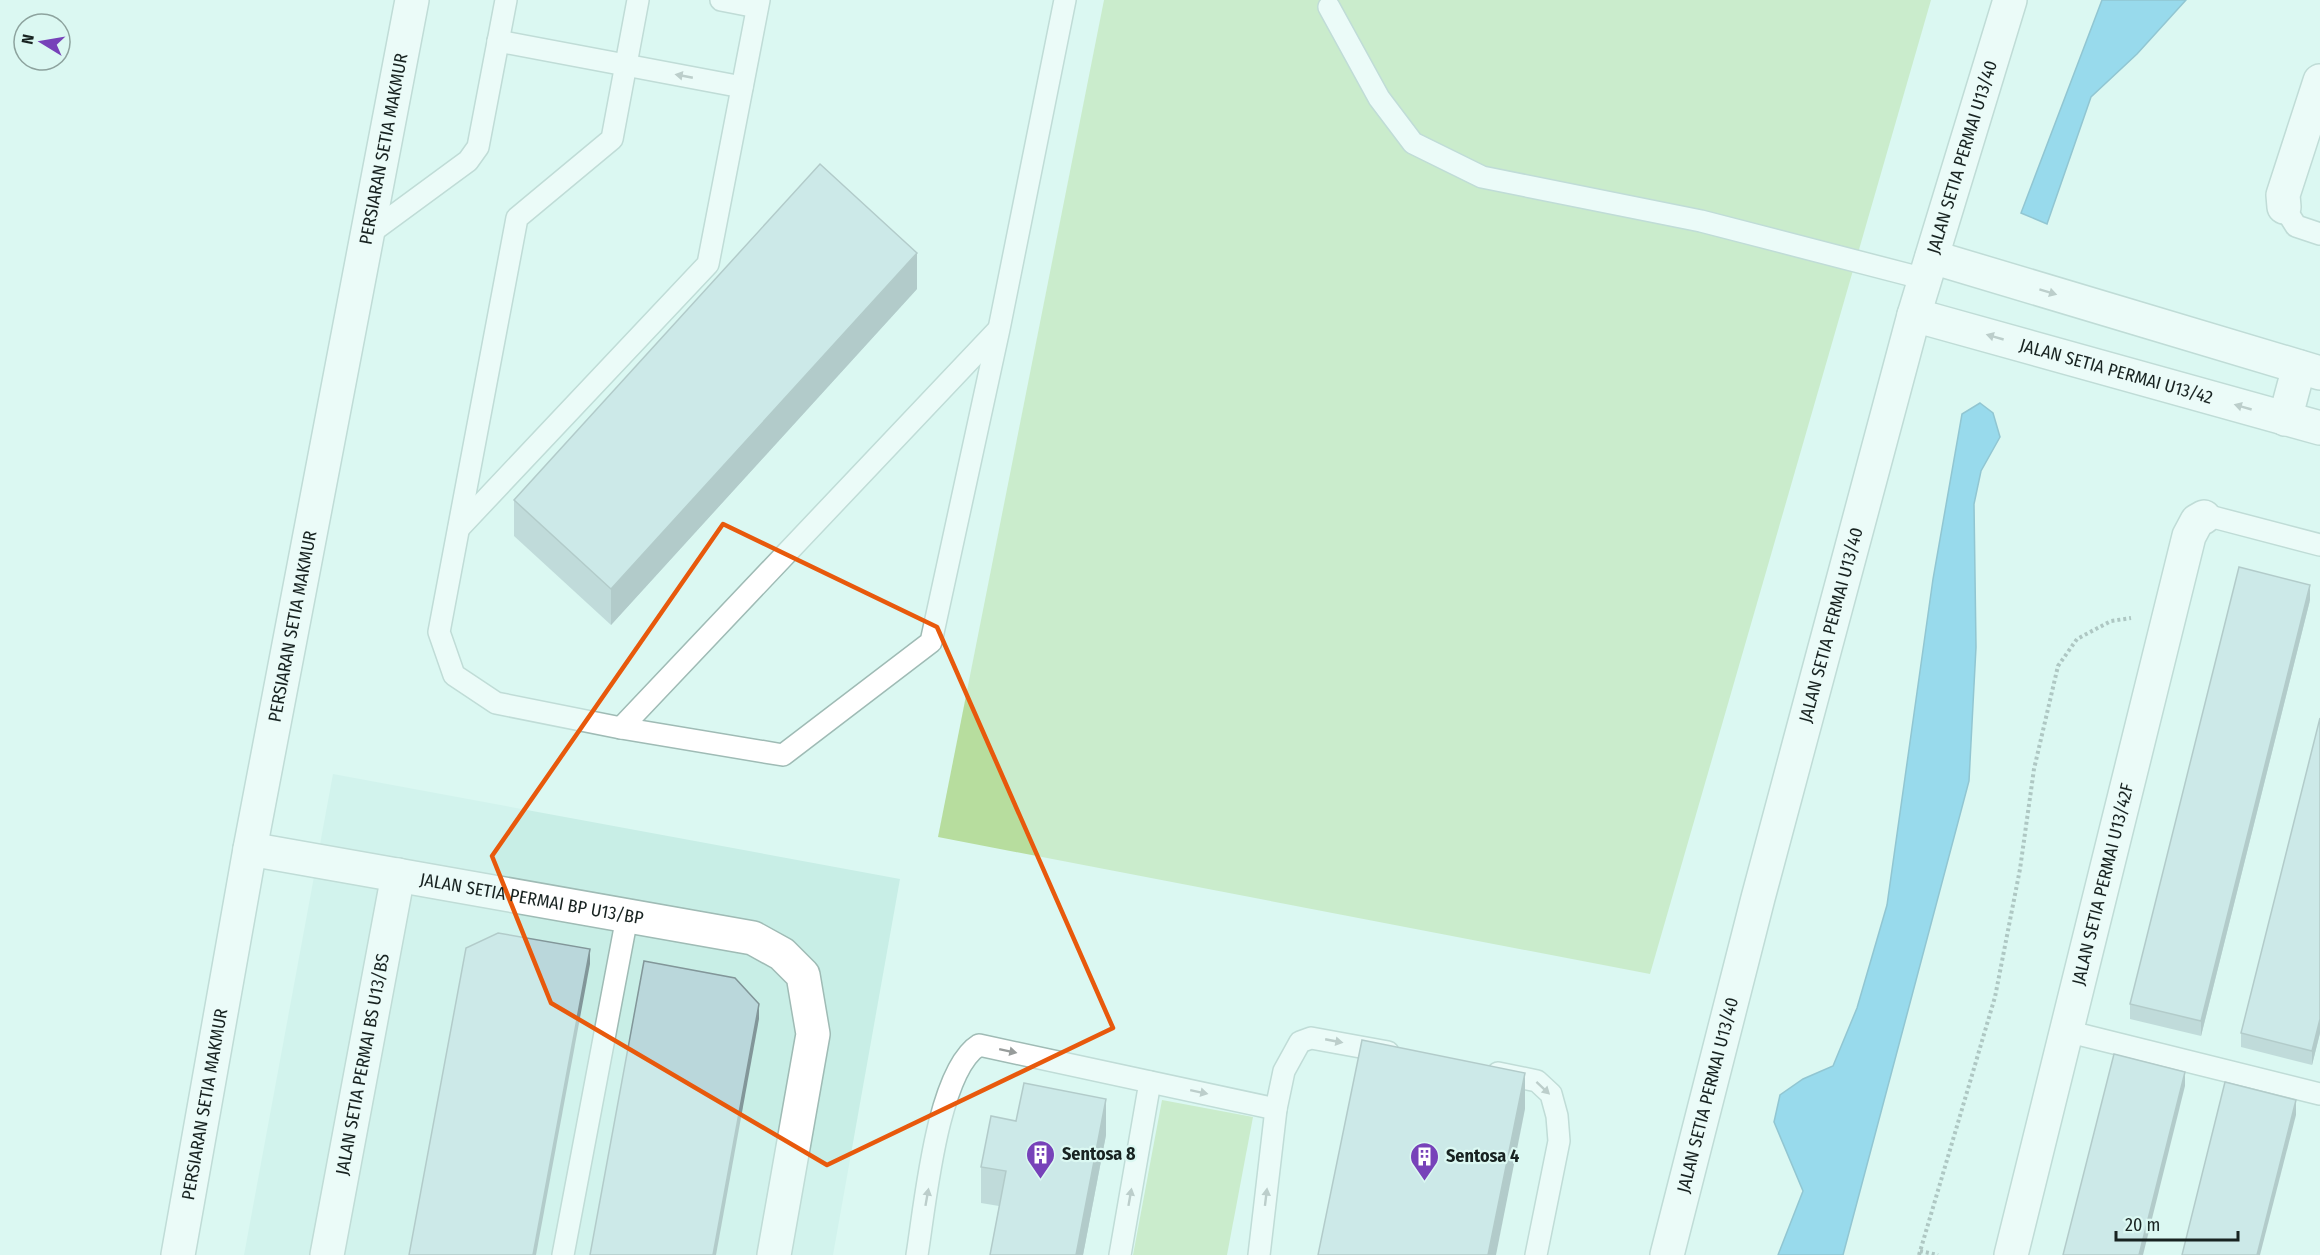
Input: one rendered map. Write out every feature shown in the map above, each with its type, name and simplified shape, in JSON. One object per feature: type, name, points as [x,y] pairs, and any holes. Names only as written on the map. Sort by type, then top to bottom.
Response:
[{"type":"street","name":"PERSIARAN SETIA MAKMUR","points":[[178,1255],[250,849],[370,233],[412,0]]},
{"type":"street","name":"JALAN SETIA PERMAI U13/40","points":[[1667,1255],[1761,887],[1914,315],[2010,0]]},
{"type":"street","points":[[2284,207],[2283,195],[2320,81]]},
{"type":"street","points":[[1928,268],[2310,370],[2285,419]]},
{"type":"street","name":"JALAN SETIA PERMAI U13/42","points":[[1914,315],[2320,428]]},
{"type":"street","name":"JALAN SETIA PERMAI U13/42F","points":[[2011,1255],[2191,528],[2204,517]]},
{"type":"street","name":"JALAN SETIA PERMAI BP U13/BP","points":[[250,849],[753,938],[782,954],[802,975],[813,1035],[774,1255]]},
{"type":"street","name":"JALAN SETIA PERMAI BS U13/BS","points":[[327,1255],[398,875]]},
{"type":"lane","points":[[370,233],[468,161],[478,147],[506,0]]},
{"type":"lane","points":[[638,0],[612,139],[517,218],[439,632],[454,675],[496,703],[621,728],[783,755],[931,642],[999,329],[1065,0]]},
{"type":"lane","points":[[459,528],[708,264],[758,4],[721,0]]},
{"type":"lane","points":[[1329,7],[1379,98],[1413,143],[1482,177],[1928,268]]},
{"type":"lane","points":[[498,41],[742,87]]},
{"type":"lane","points":[[2284,207],[2296,226],[2320,234]]},
{"type":"lane","points":[[621,728],[999,329]]},
{"type":"lane","points":[[2204,517],[2212,517],[2320,545]]},
{"type":"lane","points":[[563,1255],[627,917]]},
{"type":"lane","points":[[2066,1031],[2320,1094]]},
{"type":"lane","points":[[1259,1255],[1276,1109],[1284,1071],[1300,1042],[1311,1038],[1403,1055]]},
{"type":"lane","points":[[916,1255],[940,1122],[951,1084],[969,1051],[979,1045],[1276,1109]]},
{"type":"lane","points":[[1481,1070],[1537,1081],[1551,1095],[1557,1116],[1559,1141],[1536,1255]]},
{"type":"lane","points":[[1120,1255],[1150,1082]]},
{"type":"path","points":[[1938,1255],[1919,1253],[1995,997],[2020,869],[2034,769],[2058,666],[2077,639],[2110,621],[2170,613]]},
{"type":"highlighted area","points":[[723,524],[937,627],[1113,1028],[827,1165],[551,1003],[492,856]]},
{"type":"shaded area","points":[[333,774],[900,879],[833,1255],[244,1255]]},
{"type":"green space","points":[[1104,0],[1931,0],[1650,974],[938,837]]},
{"type":"green space","points":[[1162,1100],[1253,1117],[1227,1255],[1133,1255]]},
{"type":"water","points":[[2102,0],[2186,0],[2137,54],[2091,97],[2047,224],[2021,213]]},
{"type":"water","points":[[1980,403],[1993,413],[2000,437],[1981,471],[1974,504],[1976,647],[1969,781],[1843,1255],[1778,1255],[1803,1191],[1774,1122],[1780,1095],[1803,1079],[1833,1066],[1857,1008],[1887,905],[1933,579],[1962,414]]},
{"type":"building","points":[[820,164],[917,253],[611,589],[514,500]]},
{"type":"building","points":[[2239,567],[2310,585],[2201,1021],[2130,1004]]},
{"type":"building","points":[[2320,718],[2320,1019],[2312,1051],[2241,1033]]},
{"type":"building","points":[[498,933],[590,949],[533,1255],[409,1255],[466,948]]},
{"type":"building","points":[[644,961],[735,978],[759,1004],[713,1255],[590,1255]]},
{"type":"building","name":"Sentosa 4","points":[[1362,1040],[1525,1073],[1488,1255],[1318,1255]]},
{"type":"building","points":[[2114,1054],[2185,1072],[2139,1255],[2063,1255]]},
{"type":"building","points":[[2225,1082],[2296,1100],[2257,1255],[2182,1255]]},
{"type":"building","name":"Sentosa 8","points":[[1024,1083],[1106,1099],[1076,1255],[990,1255],[1006,1171],[981,1167],[991,1116],[1016,1121]]},
{"type":"place","name":"Sentosa 8","points":[[1041,1180]]},
{"type":"place","name":"Sentosa 4","points":[[1425,1182]]}]
